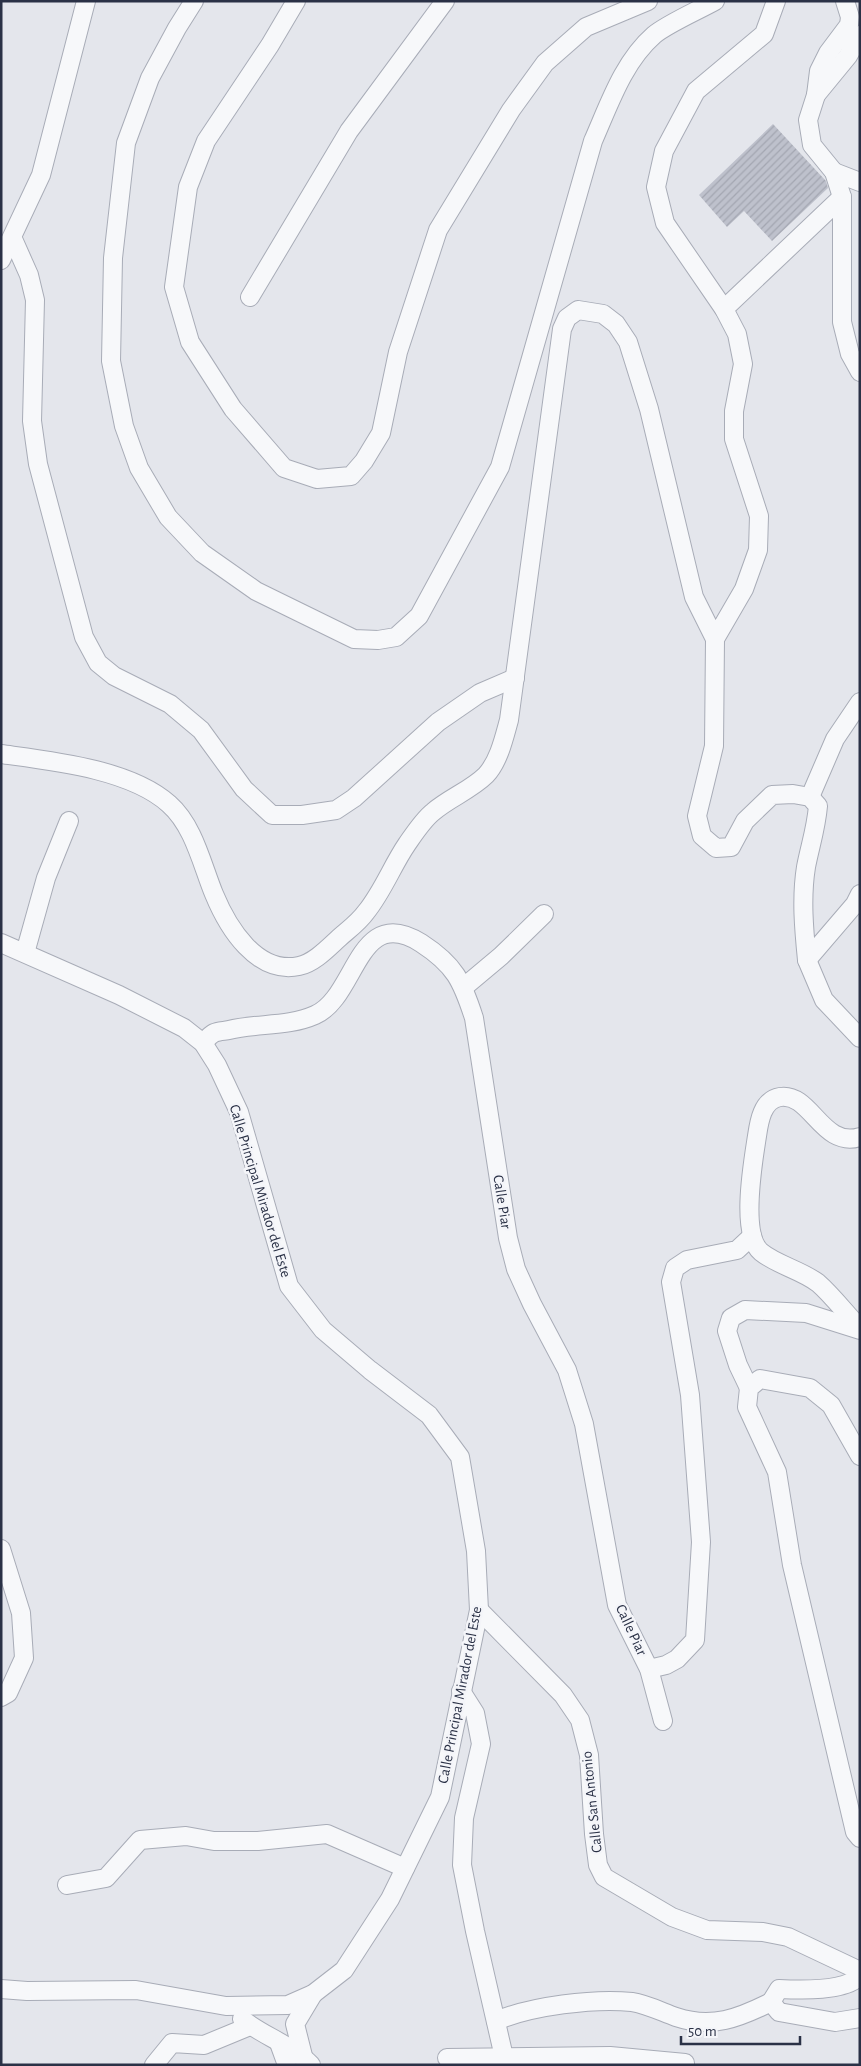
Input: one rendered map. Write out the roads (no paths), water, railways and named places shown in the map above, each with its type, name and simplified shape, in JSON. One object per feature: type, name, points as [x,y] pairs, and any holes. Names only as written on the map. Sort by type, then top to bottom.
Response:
[{"type":"street","points":[[1,260],[41,175],[86,1]]},
{"type":"street","points":[[194,1],[150,78],[126,143],[112,258],[111,361],[124,426],[139,468],[168,517],[202,553],[256,591],[345,635],[354,639],[378,640],[396,637],[419,616],[500,467],[594,141],[634,55],[655,34],[715,1]]},
{"type":"street","points":[[296,1],[270,45],[206,140],[188,187],[174,287],[190,342],[233,410],[284,468],[317,479],[351,476],[364,461],[381,433],[398,352],[438,230],[511,110],[545,63],[586,27],[648,1]]},
{"type":"street","points":[[250,297],[349,131],[445,1]]},
{"type":"street","points":[[776,1],[764,34],[696,91],[664,151],[656,187],[664,223],[724,309],[737,334],[743,364],[734,412],[734,439],[759,516],[758,550],[744,589],[716,638],[714,746],[697,816],[702,836],[716,848],[732,847],[745,821],[772,795],[793,794],[810,797],[818,806],[816,830],[806,868],[803,924],[808,960],[824,1000],[860,1038]]},
{"type":"street","points":[[845,1],[850,17],[848,25],[828,52],[819,71],[816,95],[808,120],[812,146],[834,172],[842,198],[842,322],[850,354],[860,372]]},
{"type":"street","points":[[816,95],[848,56],[860,35]]},
{"type":"street","points":[[834,172],[860,182]]},
{"type":"street","points":[[724,309],[842,198]]},
{"type":"street","points":[[12,239],[29,275],[34,300],[32,421],[38,464],[84,636],[98,663],[114,676],[170,704],[201,730],[244,789],[272,815],[302,815],[336,810],[354,798],[438,722],[480,693],[515,678]]},
{"type":"street","points":[[1,754],[42,759],[112,774],[152,790],[170,805],[187,826],[215,897],[235,933],[255,955],[277,967],[300,966],[321,954],[365,914],[384,886],[407,844],[432,813],[486,775],[498,754],[509,720],[562,329],[567,318],[578,310],[603,314],[616,324],[628,342],[649,409],[694,597],[716,638]]},
{"type":"street","points":[[810,797],[835,739],[860,702]]},
{"type":"street","points":[[25,953],[46,878],[69,821]]},
{"type":"street","points":[[808,960],[855,904],[860,894]]},
{"type":"street","points":[[464,987],[544,914]]},
{"type":"street","name":"Calle Piar","points":[[203,1043],[214,1033],[247,1026],[295,1022],[317,1014],[334,998],[369,943],[384,934],[399,933],[419,942],[445,959],[464,987],[474,1018],[508,1238],[516,1269],[567,1370],[584,1424],[617,1605],[649,1669],[663,1721]]},
{"type":"street","name":"Calle Principal Mirador del Este","points":[[1,942],[119,995],[184,1028],[203,1043],[217,1065],[239,1112],[289,1286],[323,1330],[370,1370],[429,1415],[460,1457],[476,1550],[479,1610],[440,1797],[390,1899],[344,1970],[313,1994],[288,2005],[226,2006],[136,1990],[1,1990]]},
{"type":"street","points":[[860,1137],[850,1140],[834,1136],[803,1106],[788,1096],[778,1097],[763,1109],[757,1135],[749,1201],[752,1236],[760,1251],[817,1283],[860,1329]]},
{"type":"street","points":[[649,1669],[666,1665],[677,1659],[695,1640],[702,1542],[690,1395],[671,1282],[674,1268],[687,1260],[737,1250],[752,1236]]},
{"type":"street","points":[[860,1329],[806,1313],[745,1310],[731,1318],[728,1331],[738,1365],[749,1388],[747,1407],[777,1472],[792,1565],[855,1832],[860,1838]]},
{"type":"street","points":[[749,1388],[760,1379],[810,1388],[831,1405],[860,1456]]},
{"type":"street","points":[[1,1549],[21,1613],[24,1658],[8,1693],[1,1697]]},
{"type":"street","name":"Calle San Antonio","points":[[479,1610],[564,1695],[580,1720],[589,1755],[598,1865],[604,1877],[672,1917],[707,1930],[763,1932],[788,1937],[860,1971]]},
{"type":"street","points":[[461,1691],[475,1712],[481,1744],[464,1818],[462,1865],[504,2057]]},
{"type":"street","points":[[67,1885],[106,1878],[140,1840],[186,1836],[214,1841],[258,1841],[327,1834],[405,1868]]},
{"type":"street","points":[[496,2022],[553,2006],[594,2002],[633,2002],[679,2018],[713,2023],[743,2015],[771,2002],[779,1989],[816,1991],[855,1982],[860,1976]]},
{"type":"street","points":[[301,2062],[295,2024],[313,1994]]},
{"type":"street","points":[[771,2002],[779,2012],[835,2022],[860,2018]]},
{"type":"street","points":[[226,2006],[250,2026],[279,2043],[301,2062]]},
{"type":"street","points":[[154,2065],[172,2043],[204,2046],[250,2026]]},
{"type":"street","points":[[447,2058],[610,2056],[687,2064]]}]
